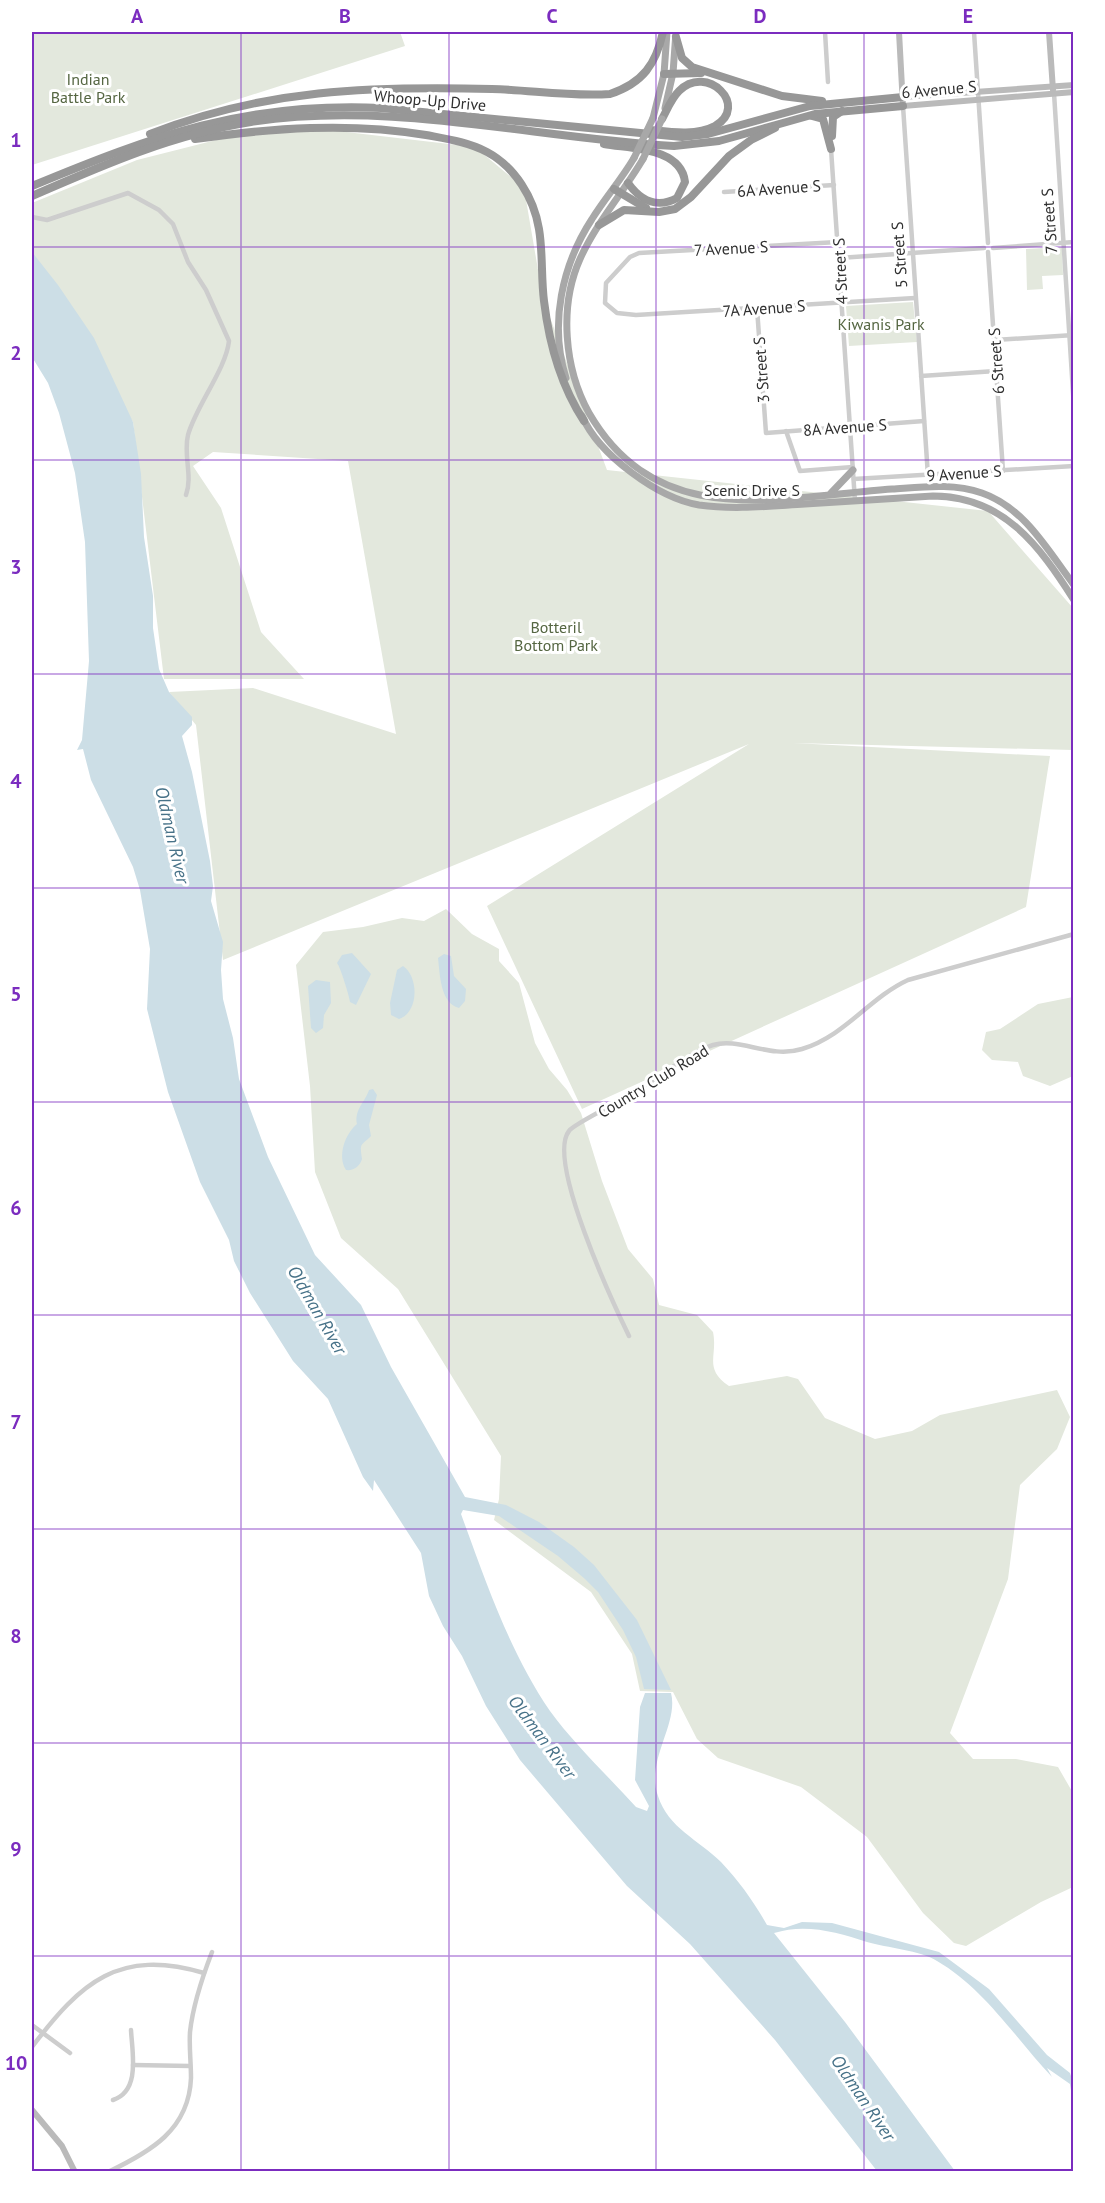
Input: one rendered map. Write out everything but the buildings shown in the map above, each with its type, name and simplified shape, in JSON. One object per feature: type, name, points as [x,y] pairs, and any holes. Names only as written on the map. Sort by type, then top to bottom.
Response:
[{"type":"highway","points":[[32,186],[91,158],[176,124],[258,101],[303,94],[393,87],[610,94],[631,86],[647,73],[657,55],[665,32]]},
{"type":"highway","points":[[676,34],[686,63],[782,96],[833,103]]},
{"type":"highway","points":[[669,74],[715,74]]},
{"type":"highway","points":[[581,128],[700,131],[716,125],[721,120],[727,110],[727,99],[724,93],[711,84],[686,86],[672,100],[662,119]]},
{"type":"highway","name":"6 Avenue S","points":[[833,103],[903,101]]},
{"type":"highway","name":"6 Avenue S","points":[[807,116],[903,101]]},
{"type":"highway","name":"Whoop-Up Drive","points":[[32,186],[163,134],[272,111],[339,106],[381,108],[661,137],[695,136],[794,110],[833,103]]},
{"type":"highway","points":[[831,149],[833,117],[843,110]]},
{"type":"highway","name":"Whoop-Up Drive","points":[[34,195],[167,142],[253,122],[317,116],[379,117],[689,146],[718,141],[807,116]]},
{"type":"highway","points":[[807,116],[823,119],[831,149]]},
{"type":"highway","points":[[599,225],[624,210],[668,212],[683,204],[729,156],[751,140],[793,119]]},
{"type":"highway","points":[[167,142],[266,130],[333,127],[408,132],[450,139],[488,153],[514,175],[534,209],[539,230],[548,329],[569,399],[584,421]]},
{"type":"highway","points":[[546,134],[664,155],[679,166],[685,182],[678,198],[662,204],[637,196],[628,183]]},
{"type":"highway","points":[[618,191],[652,211]]},
{"type":"main road","name":"Scenic Drive S","points":[[665,32],[669,74],[653,118],[618,191],[579,260],[572,286],[567,328],[571,368],[590,415],[604,435],[636,466],[653,477],[694,495],[746,501],[947,486],[985,494],[1020,516],[1074,585]]},
{"type":"main road","name":"Scenic Drive S","points":[[676,34],[662,119],[643,159],[628,183],[592,219],[573,254],[560,302],[561,357],[569,387],[584,421],[605,448],[636,475],[659,490],[698,505],[747,507],[944,496],[980,502],[1014,524],[1074,600]]},
{"type":"main road","points":[[829,494],[839,487],[853,469]]},
{"type":"street","points":[[825,32],[828,82]]},
{"type":"street","name":"5 Street S","points":[[899,32],[928,476]]},
{"type":"street","points":[[974,32],[988,249]]},
{"type":"street","name":"7 Street S","points":[[1049,32],[1071,335],[1074,408]]},
{"type":"street","name":"6 Avenue S","points":[[903,101],[1053,90],[1074,85]]},
{"type":"street","name":"6 Avenue S","points":[[1053,90],[1074,92]]},
{"type":"street","name":"4 Street S","points":[[831,149],[855,501]]},
{"type":"street","name":"6A Avenue S","points":[[724,192],[834,185]]},
{"type":"street","points":[[32,217],[47,220],[128,193],[159,210],[173,224],[188,262],[206,290],[228,336],[228,348],[189,433],[185,454],[188,483],[186,495]]},
{"type":"street","name":"7 Avenue S","points":[[614,311],[605,303],[605,285],[632,256],[644,253],[838,242]]},
{"type":"street","points":[[839,258],[912,255],[1074,242]]},
{"type":"street","name":"6 Street S","points":[[988,249],[1003,471]]},
{"type":"street","name":"7A Avenue S","points":[[614,311],[632,315],[667,314],[915,298]]},
{"type":"street","name":"3 Street S","points":[[757,308],[765,433]]},
{"type":"street","points":[[995,340],[1071,335]]},
{"type":"street","points":[[921,376],[996,371]]},
{"type":"street","name":"8A Avenue S","points":[[765,433],[924,421]]},
{"type":"street","points":[[786,431],[800,471],[853,469]]},
{"type":"street","name":"9 Avenue S","points":[[854,479],[1074,466]]},
{"type":"street","name":"Country Club Road","points":[[629,1336],[603,1280],[573,1198],[564,1148],[566,1136],[571,1128],[618,1103],[709,1047],[729,1044],[777,1053],[804,1048],[840,1032],[884,993],[908,980],[1074,934]]},
{"type":"street","points":[[108,2172],[149,2152],[171,2132],[186,2103],[192,2018],[212,1952]]},
{"type":"street","points":[[32,2047],[80,1992],[104,1975],[154,1964],[174,1965],[204,1973]]},
{"type":"street","points":[[32,2025],[70,2053]]},
{"type":"street","points":[[113,2100],[126,2091],[131,2080],[133,2065],[131,2030]]},
{"type":"street","points":[[133,2065],[190,2066]]},
{"type":"street","points":[[32,2110],[62,2146],[75,2172]]},
{"type":"green space","name":"Indian Battle Park","points":[[32,32],[400,32],[405,46],[32,165]]},
{"type":"green space","name":"Botteril Bottom Park","points":[[303,127],[475,147],[524,188],[543,299],[607,470],[988,511],[1073,608],[1073,750],[793,743],[1050,756],[1026,907],[582,1109],[487,906],[749,744],[223,960],[196,725],[169,692],[253,688],[396,734],[348,461],[213,452],[193,466],[221,508],[261,632],[304,679],[164,679],[133,422],[32,258],[32,203],[137,160],[220,139]]},
{"type":"green space","points":[[1062,247],[1063,275],[1042,276],[1043,289],[1027,290],[1026,249]]},
{"type":"green space","name":"Kiwanis Park","points":[[913,302],[917,342],[849,346],[846,306]]},
{"type":"green space","points":[[446,909],[472,934],[499,949],[499,961],[519,983],[535,1043],[549,1069],[567,1090],[581,1113],[602,1181],[628,1249],[653,1279],[659,1305],[697,1315],[713,1332],[714,1367],[716,1373],[729,1386],[787,1376],[798,1379],[825,1418],[875,1439],[912,1431],[940,1415],[1057,1390],[1070,1417],[1057,1449],[1020,1485],[1008,1579],[950,1733],[973,1759],[1016,1759],[1058,1767],[1073,1793],[1073,1887],[1041,1902],[966,1946],[954,1943],[923,1913],[867,1837],[801,1787],[718,1758],[697,1739],[673,1692],[640,1691],[632,1654],[591,1592],[494,1520],[499,1499],[501,1456],[398,1289],[341,1238],[315,1172],[310,1086],[296,965],[323,932],[363,927],[402,918],[424,921]]},
{"type":"green space","points":[[1073,997],[1073,1076],[1050,1086],[1023,1076],[1018,1062],[992,1060],[982,1050],[986,1032],[1000,1029],[1038,1004]]},
{"type":"water","name":"Oldman River","points":[[32,252],[94,338],[133,422],[141,474],[144,537],[153,596],[153,628],[159,669],[169,692],[192,717],[192,725],[182,736],[192,772],[210,861],[213,886],[211,901],[223,942],[221,970],[223,999],[233,1038],[239,1079],[268,1157],[315,1255],[361,1305],[391,1367],[465,1497],[506,1505],[539,1522],[574,1547],[594,1565],[637,1620],[671,1690],[644,1689],[636,1657],[623,1630],[598,1592],[585,1579],[558,1556],[499,1516],[463,1510],[461,1514],[510,1640],[535,1688],[559,1723],[580,1748],[636,1807],[647,1811],[649,1806],[635,1780],[640,1707],[645,1693],[671,1693],[671,1717],[656,1769],[655,1783],[658,1796],[669,1817],[721,1862],[734,1877],[767,1925],[784,1928],[802,1922],[832,1923],[939,1952],[989,1989],[1047,2055],[1070,2073],[1073,2082],[1073,2104],[1070,2084],[1047,2068],[1052,2077],[970,1985],[930,1957],[821,1930],[797,1929],[774,1933],[845,2022],[955,2171],[877,2171],[775,2040],[690,1944],[627,1886],[520,1760],[486,1706],[462,1656],[443,1626],[429,1596],[421,1553],[374,1480],[373,1491],[363,1477],[328,1399],[293,1361],[250,1293],[234,1261],[229,1240],[200,1182],[168,1092],[147,1009],[150,949],[140,890],[133,867],[91,780],[83,749],[77,750],[82,740],[89,661],[85,542],[75,473],[59,413],[48,383],[32,357]]},
{"type":"water","points":[[352,953],[371,974],[356,1005],[350,1002],[337,963],[342,955]]},
{"type":"water","points":[[444,954],[451,956],[454,976],[466,989],[465,1001],[459,1008],[448,1000],[442,987],[438,958]]},
{"type":"water","points":[[403,966],[412,978],[415,994],[410,1009],[399,1019],[391,1015],[390,1003],[397,970]]},
{"type":"water","points":[[316,980],[330,982],[331,1003],[324,1015],[323,1028],[316,1033],[311,1028],[308,986]]},
{"type":"water","points":[[373,1089],[377,1095],[369,1125],[371,1136],[362,1145],[360,1164],[354,1169],[346,1170],[342,1152],[346,1139],[357,1124],[356,1119],[360,1106],[369,1090]]}]
